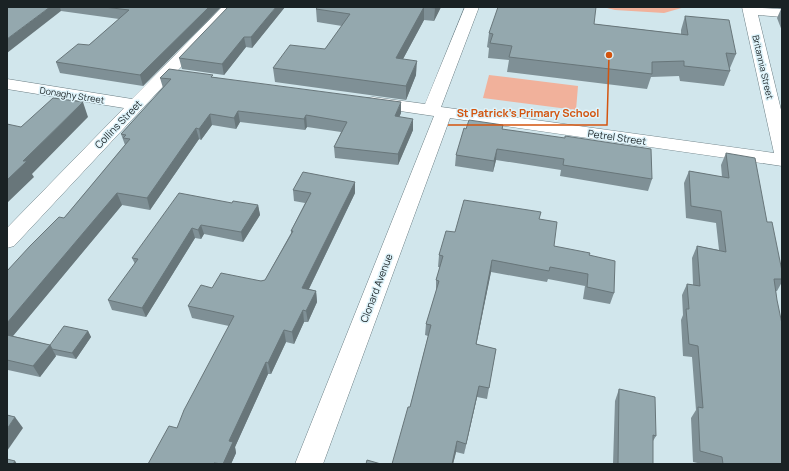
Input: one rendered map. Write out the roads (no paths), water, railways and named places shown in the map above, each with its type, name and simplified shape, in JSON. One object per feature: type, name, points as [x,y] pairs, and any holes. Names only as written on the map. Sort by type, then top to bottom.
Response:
[{"type":"street","name":"Collins Street","points":[[7,241],[230,7]]},
{"type":"street","name":"Clonard Avenue","points":[[309,464],[438,111],[472,7]]},
{"type":"street","points":[[749,8],[782,13]]},
{"type":"street","name":"Britannia Street","points":[[749,8],[782,151]]},
{"type":"street","points":[[167,73],[186,76]]},
{"type":"street","name":"Donaghy Street","points":[[7,84],[136,105]]},
{"type":"street","name":"Petrel Street","points":[[360,100],[782,160]]},
{"type":"place","name":"St Patrick's Primary School","points":[[609,55]]}]
